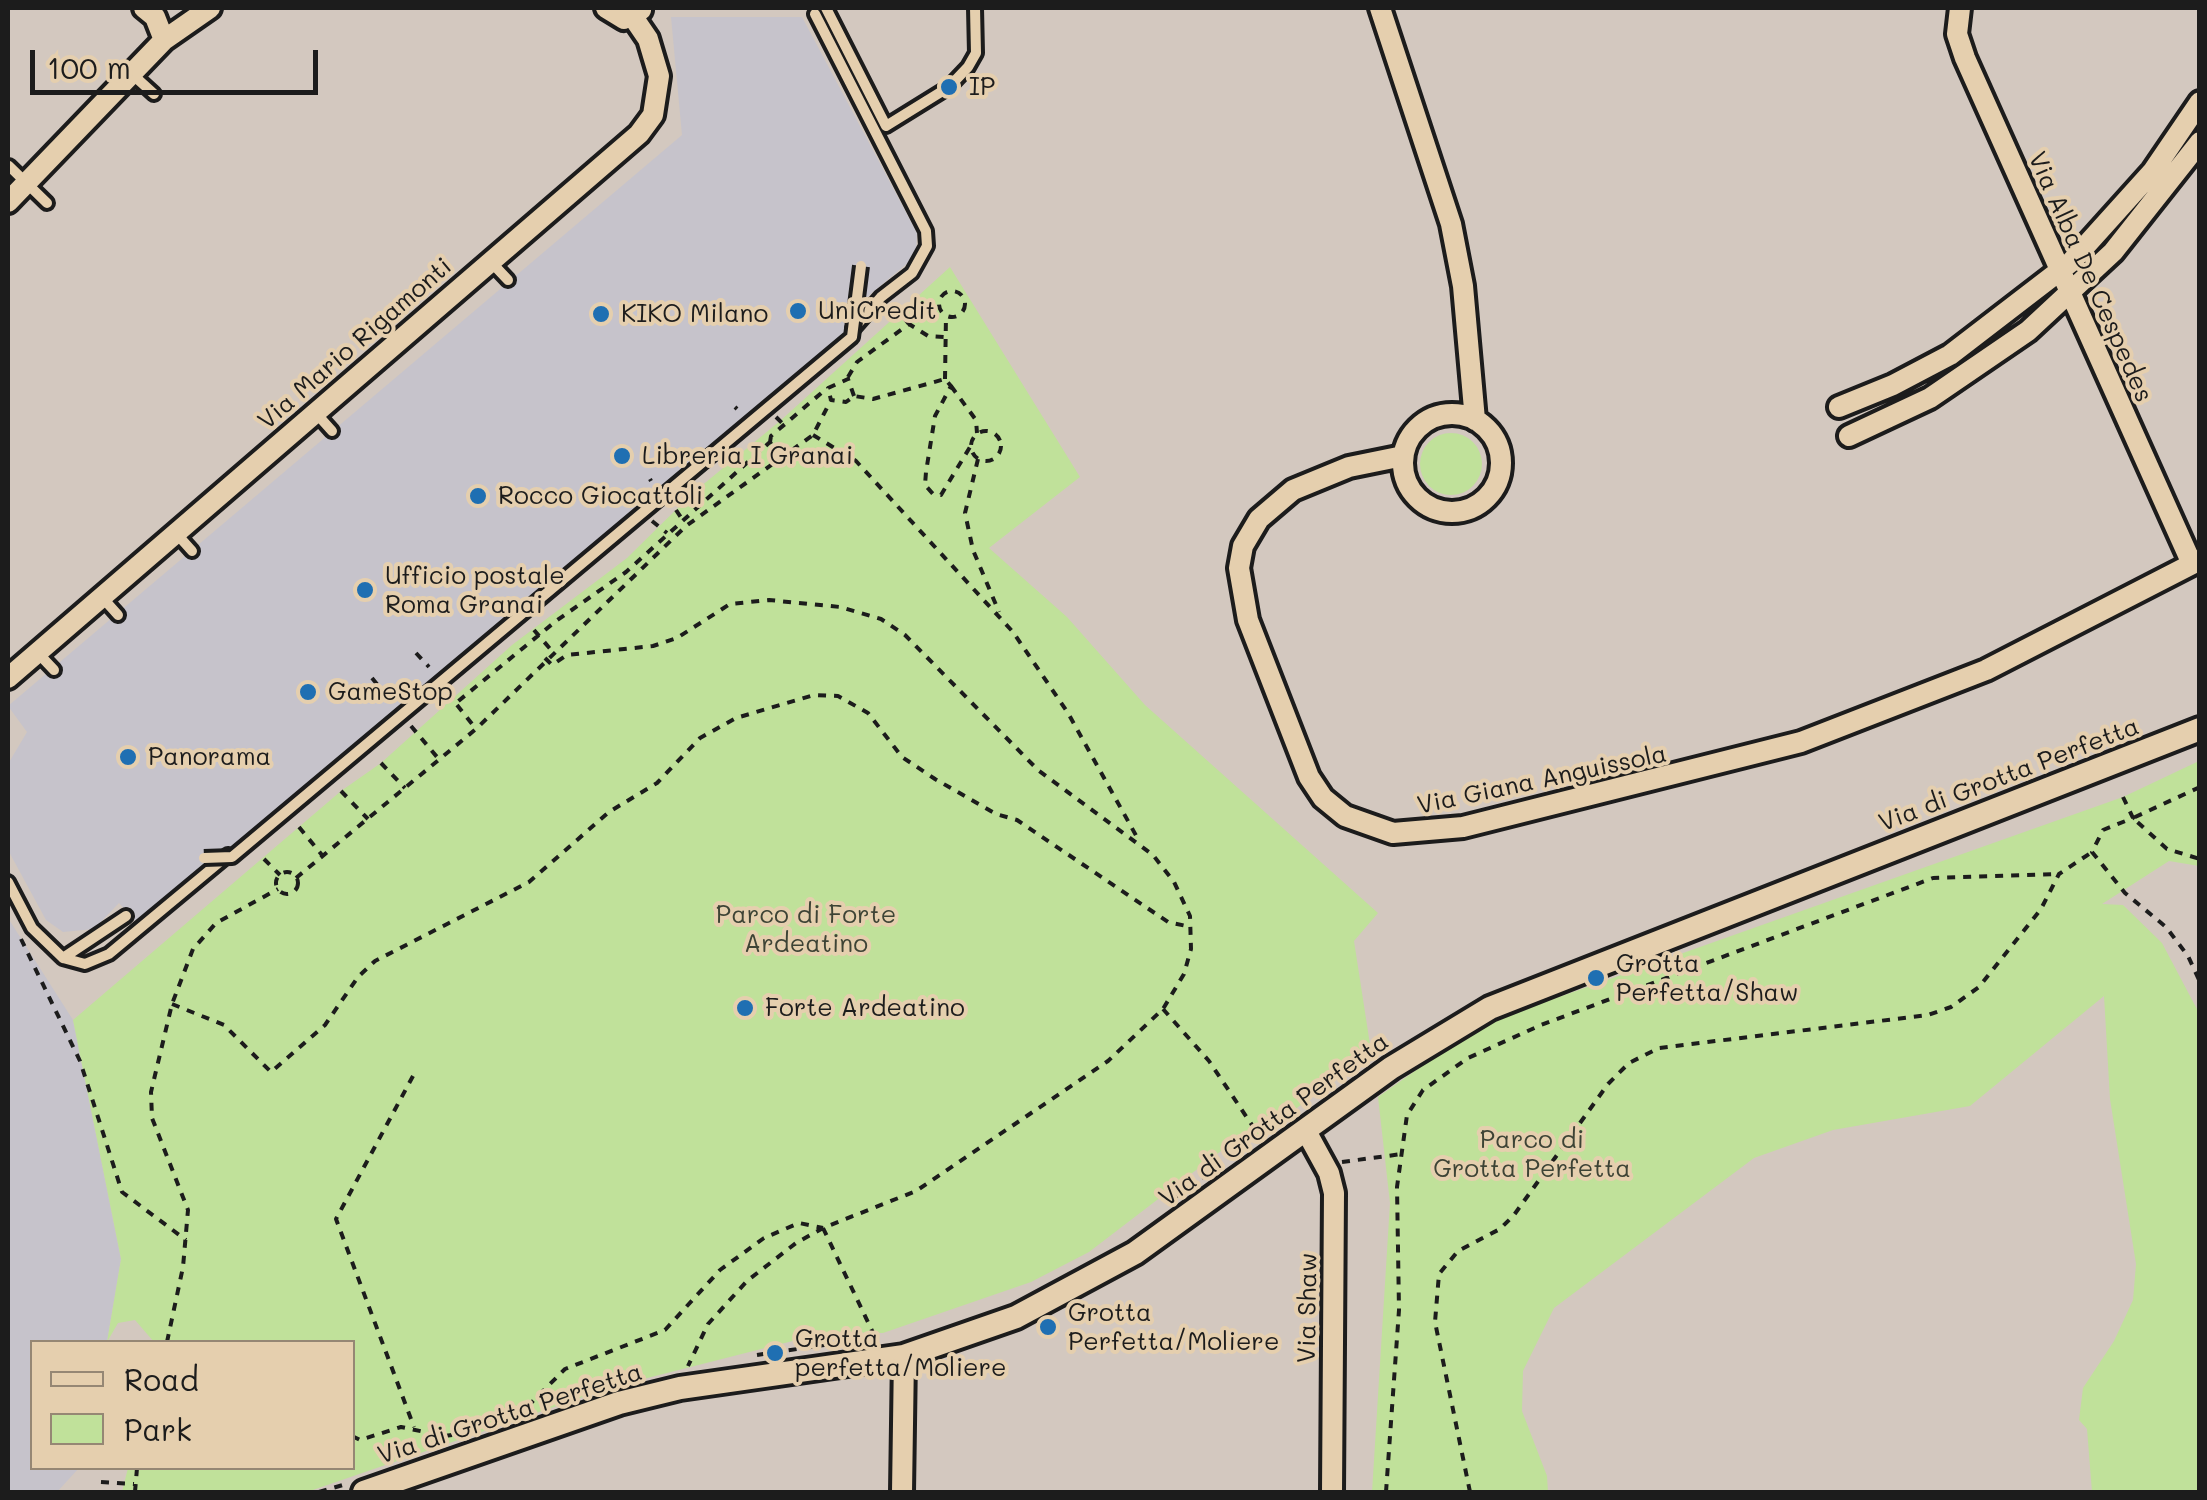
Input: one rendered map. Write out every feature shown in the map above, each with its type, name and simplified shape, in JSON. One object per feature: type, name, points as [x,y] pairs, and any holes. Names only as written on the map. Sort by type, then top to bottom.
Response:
[{"type":"street","points":[[144,8],[155,17],[164,40]]},
{"type":"street","points":[[8,202],[164,40],[210,8]]},
{"type":"street","points":[[606,8],[617,18],[638,12]]},
{"type":"street","points":[[1380,8],[1451,224],[1462,286],[1475,420]]},
{"type":"street","name":"Via Alba De Cespedes","points":[[1960,8],[1960,47],[2069,294],[2196,562]]},
{"type":"street","name":"Via Mario Rigamonti","points":[[8,678],[650,120],[658,76],[638,12]]},
{"type":"street","points":[[1839,407],[1950,355],[2059,271],[2126,203],[2200,102]]},
{"type":"street","points":[[1849,436],[1930,398],[2028,330],[2126,238],[2200,142]]},
{"type":"street","points":[[1452,414],[1475,420],[1492,436],[1501,457],[1498,480],[1474,506],[1451,512],[1418,499],[1406,480],[1403,456],[1412,434],[1430,419],[1452,414]]},
{"type":"street","name":"Via Giana Anguissola","points":[[1403,456],[1349,467],[1293,490],[1270,506],[1254,527],[1243,546],[1239,568],[1248,620],[1308,777],[1323,798],[1344,816],[1393,834],[1463,827],[1801,742],[1986,670],[2196,562]]},
{"type":"street","name":"Via di Grotta Perfetta","points":[[355,1488],[649,1396],[904,1356],[985,1330],[1090,1281],[1151,1243],[1442,1034],[1504,1002],[2200,729]]},
{"type":"street","name":"Via Shaw","points":[[1306,1131],[1325,1165],[1334,1193],[1332,1492]]},
{"type":"street","points":[[902,1492],[904,1356]]},
{"type":"lane","points":[[821,11],[886,126],[949,87],[968,67],[976,53],[975,8]]},
{"type":"lane","points":[[8,882],[32,928],[63,958],[85,964],[109,954],[839,345],[881,298],[912,273],[927,246],[926,231],[821,11]]},
{"type":"lane","points":[[132,74],[154,94]]},
{"type":"lane","points":[[9,166],[46,203]]},
{"type":"lane","points":[[490,261],[508,280]]},
{"type":"lane","points":[[204,858],[232,856],[852,337],[861,266]]},
{"type":"lane","points":[[315,411],[332,431]]},
{"type":"lane","points":[[174,531],[192,551]]},
{"type":"lane","points":[[100,595],[118,615]]},
{"type":"lane","points":[[35,651],[54,670]]},
{"type":"lane","points":[[63,958],[126,916]]},
{"type":"path","points":[[956,290],[962,293],[962,312],[956,318],[946,315],[940,312],[941,296],[956,290]]},
{"type":"path","points":[[866,294],[881,314],[893,305],[928,336],[944,338]]},
{"type":"path","points":[[946,315],[946,378],[976,420],[977,433],[941,496],[933,494],[925,484],[932,431],[940,401],[951,386]]},
{"type":"path","points":[[278,889],[284,894],[294,892],[296,878],[405,788],[436,757],[476,728],[746,460],[769,443],[771,436],[828,388],[848,378],[857,362],[910,324]]},
{"type":"path","points":[[848,378],[854,396]]},
{"type":"path","points":[[831,400],[846,402],[854,396],[874,399],[946,378]]},
{"type":"path","points":[[456,703],[553,618],[626,572],[666,533],[813,435],[831,400],[828,388]]},
{"type":"path","points":[[977,433],[996,435],[1001,448],[992,460],[978,459]]},
{"type":"path","points":[[702,1370],[686,1373],[708,1324],[747,1281],[823,1228],[916,1191],[958,1166],[1108,1061],[1164,1009],[1184,974],[1190,927],[1174,882],[1140,842],[1068,713],[1002,618],[856,461],[813,435]]},
{"type":"path","points":[[762,438],[779,457]]},
{"type":"path","points":[[970,447],[978,459],[965,513],[973,550],[1002,618]]},
{"type":"path","points":[[741,453],[746,460]]},
{"type":"path","points":[[676,510],[684,522]]},
{"type":"path","points":[[656,526],[666,533]]},
{"type":"path","points":[[545,658],[552,665],[567,655],[652,646],[677,638],[730,604],[769,600],[864,613],[906,635],[1066,793],[1140,842]]},
{"type":"path","points":[[536,632],[552,651]]},
{"type":"path","points":[[512,645],[517,651]]},
{"type":"path","points":[[416,653],[429,667]]},
{"type":"path","points":[[372,678],[390,700]]},
{"type":"path","points":[[444,686],[476,728]]},
{"type":"path","points":[[172,1004],[224,1025],[271,1072],[325,1025],[358,977],[375,961],[529,882],[609,812],[657,783],[700,738],[736,718],[814,695],[838,696],[868,712],[902,758],[996,814],[1018,820],[1176,926],[1190,927]]},
{"type":"path","points":[[410,725],[436,757]]},
{"type":"path","points":[[382,763],[405,788]]},
{"type":"path","points":[[1470,1492],[1435,1322],[1439,1274],[1458,1251],[1500,1229],[1514,1215],[1608,1084],[1629,1063],[1659,1048],[1928,1015],[1950,1007],[1979,988],[2041,909],[2059,874],[2092,852],[2103,830],[2200,787]]},
{"type":"path","points":[[341,791],[368,819]]},
{"type":"path","points":[[2123,797],[2133,818],[2167,849],[2200,859]]},
{"type":"path","points":[[299,828],[322,855]]},
{"type":"path","points":[[2092,852],[2125,893],[2166,928],[2188,956],[2200,982]]},
{"type":"path","points":[[264,860],[280,875]]},
{"type":"path","points":[[280,875],[288,873],[296,878]]},
{"type":"path","points":[[1386,1492],[1397,1357],[1396,1187],[1406,1116],[1423,1090],[1468,1058],[1541,1025],[1933,878],[2059,874]]},
{"type":"path","points":[[278,889],[280,875]]},
{"type":"path","points":[[167,1340],[188,1210],[152,1118],[151,1092],[172,1004],[193,949],[216,924],[278,889]]},
{"type":"path","points":[[16,929],[80,1061],[122,1192],[186,1240]]},
{"type":"path","points":[[1164,1009],[1209,1061],[1264,1142]]},
{"type":"path","points":[[413,1076],[336,1219],[414,1427]]},
{"type":"path","points":[[1325,1165],[1402,1154]]},
{"type":"path","points":[[1173,1200],[1227,1160]]},
{"type":"path","points":[[488,1425],[531,1403],[564,1369],[665,1330],[720,1270],[764,1238],[799,1223],[823,1228]]},
{"type":"path","points":[[823,1228],[878,1344],[865,1345]]},
{"type":"path","points":[[746,1360],[772,1350],[841,1344]]},
{"type":"path","points":[[355,1438],[360,1440],[414,1427],[444,1436],[474,1431]]},
{"type":"path","points":[[464,1442],[482,1435]]},
{"type":"path","points":[[135,1492],[138,1470]]},
{"type":"path","points":[[101,1482],[134,1484]]},
{"type":"path","points":[[319,1492],[355,1488]]},
{"type":"shaded area","points":[[671,17],[802,17],[917,233],[916,256],[860,303],[857,339],[147,934],[119,903],[94,929],[63,932],[46,920],[8,850],[8,764],[27,732],[8,706],[682,135]]},
{"type":"shaded area","points":[[8,918],[73,1020],[121,1259],[107,1340],[30,1340],[30,1470],[77,1470],[57,1492],[8,1492]]},
{"type":"green space","name":"Parco di Forte Ardeatino","points":[[950,267],[1080,477],[989,548],[1067,617],[1145,705],[1378,913],[1354,941],[1371,1051],[1259,1137],[1221,1151],[1089,1252],[1031,1282],[883,1333],[828,1332],[612,1387],[307,1492],[122,1492],[128,1470],[355,1470],[355,1340],[152,1340],[135,1320],[118,1323],[107,1340],[121,1259],[73,1020],[341,791],[381,763],[512,645],[627,558],[694,492],[780,421]]},
{"type":"green space","points":[[1451,433],[1473,442],[1482,464],[1473,486],[1451,495],[1429,486],[1420,464],[1429,442]]},
{"type":"green space","name":"Parco di Grotta Perfetta","points":[[2199,761],[2199,866],[2169,861],[2102,904],[2123,905],[2162,943],[2199,1013],[2199,1492],[2092,1492],[2087,1429],[2079,1420],[2083,1388],[2114,1341],[2133,1300],[2136,1264],[2110,1099],[2104,996],[1970,1106],[1833,1130],[1754,1158],[1554,1308],[1523,1371],[1522,1411],[1547,1476],[1548,1492],[1372,1492],[1390,1203],[1378,1097],[1480,1025],[2123,797]]},
{"type":"place","name":"IP","points":[[949,87]]},
{"type":"place","name":"UniCredit","points":[[798,311]]},
{"type":"place","name":"KIKO Milano","points":[[601,314]]},
{"type":"place","name":"Libreria I Granai","points":[[622,456]]},
{"type":"place","name":"Rocco Giocattoli","points":[[478,496]]},
{"type":"place","name":"Ufficio postale Roma Granai","points":[[365,590]]},
{"type":"place","name":"GameStop","points":[[308,692]]},
{"type":"place","name":"Panorama","points":[[128,757]]},
{"type":"place","name":"Grotta Perfetta/Shaw","points":[[1596,978]]},
{"type":"place","name":"Forte Ardeatino","points":[[745,1008]]},
{"type":"place","name":"Grotta Perfetta/Moliere","points":[[1048,1327]]},
{"type":"place","name":"Grotta perfetta/Moliere","points":[[775,1353]]}]
